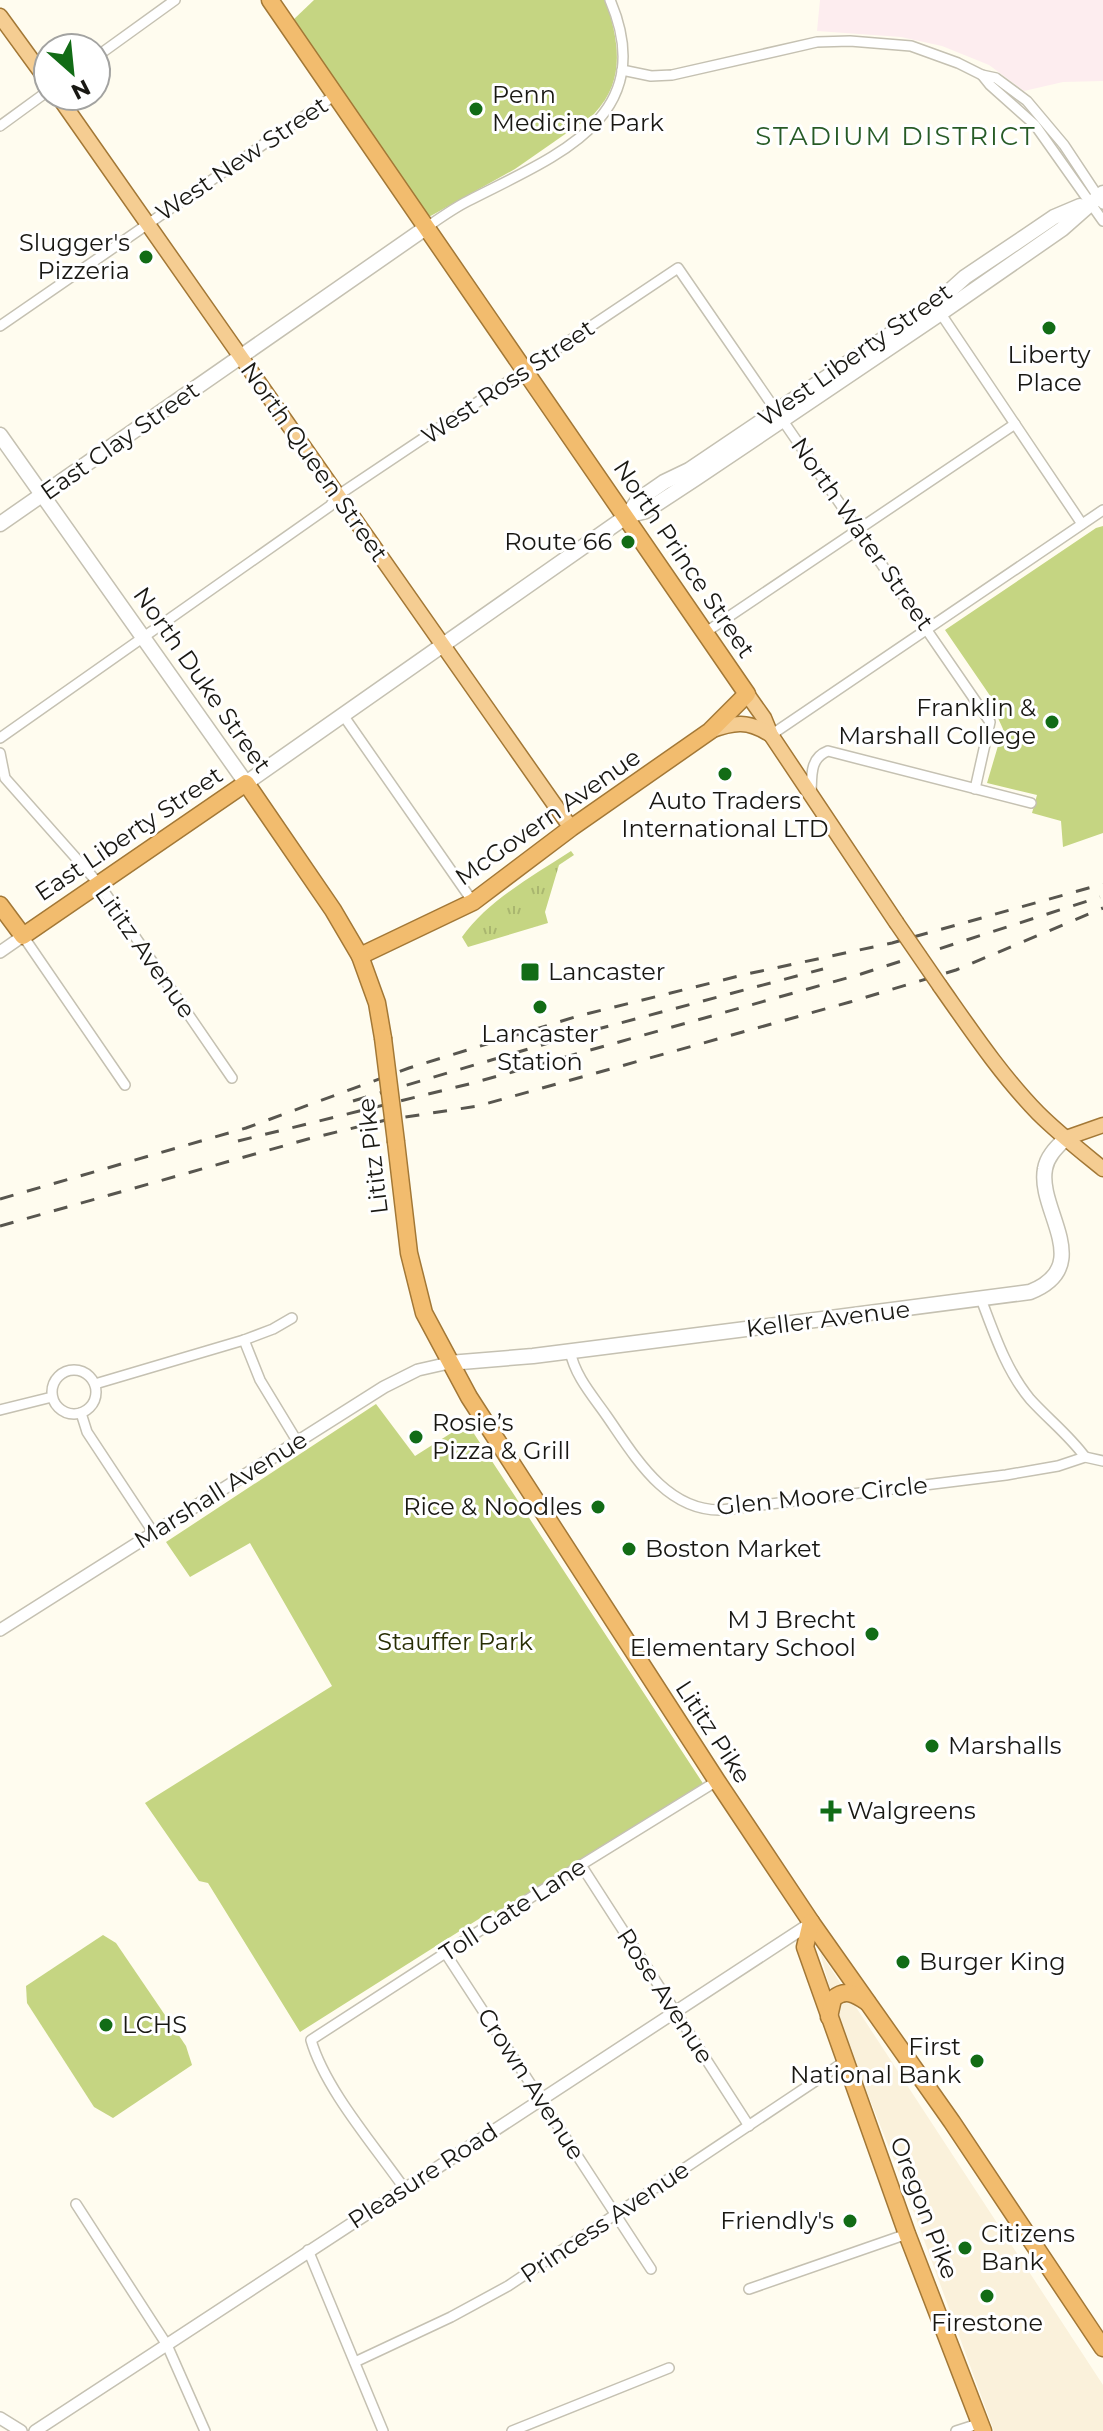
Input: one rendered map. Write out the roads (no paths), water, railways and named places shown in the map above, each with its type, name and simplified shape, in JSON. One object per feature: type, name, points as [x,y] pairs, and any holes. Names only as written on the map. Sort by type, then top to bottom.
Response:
[{"type":"highway","name":"North Prince Street","points":[[270,0],[747,694]]},
{"type":"highway","name":"McGovern Avenue","points":[[360,956],[473,902],[571,828],[710,731],[747,694]]},
{"type":"highway","name":"East Liberty Street","points":[[23,936],[246,783]]},
{"type":"highway","name":"North Duke Street","points":[[246,783],[333,910],[360,956]]},
{"type":"highway","points":[[0,905],[23,936]]},
{"type":"highway","name":"Lititz Pike","points":[[360,956],[377,1003],[383,1038],[409,1253],[424,1313],[449,1363],[568,1553],[811,1922],[1101,2339]]},
{"type":"highway","name":"Oregon Pike","points":[[811,1922],[805,1947],[829,2018],[907,2234],[982,2427]]},
{"type":"highway","points":[[829,2018],[833,1999],[841,1993],[856,1995],[868,2003]]},
{"type":"main road","points":[[0,16],[32,60]]},
{"type":"main road","name":"North Queen Street","points":[[69,112],[571,828]]},
{"type":"main road","name":"West Liberty Street","points":[[443,646],[627,516],[646,511],[781,415],[1062,229],[1099,199]]},
{"type":"main road","name":"East Clay Street","points":[[0,524],[427,227]]},
{"type":"main road","name":"North Duke Street","points":[[0,435],[246,783]]},
{"type":"main road","name":"East Liberty Street","points":[[246,783],[443,646]]},
{"type":"main road","name":"North Prince Street","points":[[747,694],[896,922],[1006,1077],[1038,1114],[1103,1169]]},
{"type":"main road","points":[[710,731],[734,722],[746,722],[771,735]]},
{"type":"main road","points":[[1066,1138],[1103,1125]]},
{"type":"main road","name":"Keller Avenue","points":[[449,1363],[570,1351],[1030,1292],[1046,1284],[1057,1271],[1060,1261],[1061,1243],[1044,1174],[1051,1155],[1066,1138]]},
{"type":"street","points":[[112,45],[175,0]]},
{"type":"street","points":[[427,227],[467,201],[521,176],[589,131],[612,105],[622,70],[620,31],[610,0]]},
{"type":"street","points":[[622,70],[651,76],[672,75],[798,45],[850,41],[911,46],[982,75],[1035,125],[1099,199],[1103,221]]},
{"type":"street","name":"West New Street","points":[[0,326],[335,95]]},
{"type":"street","points":[[0,126],[32,103]]},
{"type":"street","name":"West Ross Street","points":[[1,737],[330,506],[337,496],[678,268]]},
{"type":"street","name":"North Water Street","points":[[678,268],[990,722],[975,789]]},
{"type":"street","points":[[938,309],[1082,524]]},
{"type":"street","points":[[706,632],[1015,424]]},
{"type":"street","points":[[771,735],[1103,510]]},
{"type":"street","points":[[343,715],[473,902]]},
{"type":"street","name":"Lititz Avenue","points":[[1,737],[5,778],[99,884],[232,1078]]},
{"type":"street","points":[[811,795],[812,766],[819,755],[828,751],[1031,803]]},
{"type":"street","points":[[23,936],[125,1085]]},
{"type":"street","name":"East Liberty Street","points":[[0,952],[23,936]]},
{"type":"street","points":[[981,1299],[1018,1382],[1085,1457]]},
{"type":"street","points":[[95,1384],[244,1340],[292,1318]]},
{"type":"street","points":[[244,1340],[260,1380],[297,1441]]},
{"type":"street","name":"Glen Moore Circle","points":[[570,1351],[577,1374],[642,1467],[671,1493],[702,1509],[721,1510],[1006,1475],[1058,1466],[1085,1457],[1103,1461]]},
{"type":"street","name":"Marshall Avenue","points":[[0,1630],[401,1377],[449,1363]]},
{"type":"street","points":[[67,1370],[85,1372],[95,1384],[93,1403],[81,1413],[70,1414],[60,1409],[52,1397],[56,1378],[67,1370]]},
{"type":"street","points":[[0,1410],[52,1397]]},
{"type":"street","points":[[81,1413],[87,1432],[153,1532]]},
{"type":"street","name":"Toll Gate Lane","points":[[404,2188],[330,2081],[316,2057],[311,2040],[717,1781]]},
{"type":"street","name":"Rose Avenue","points":[[581,1865],[749,2126]]},
{"type":"street","name":"Pleasure Road","points":[[35,2431],[811,1922]]},
{"type":"street","name":"Crown Avenue","points":[[446,1954],[651,2269]]},
{"type":"street","name":"Princess Avenue","points":[[355,2362],[508,2286],[844,2062]]},
{"type":"street","points":[[76,2204],[167,2345],[205,2431]]},
{"type":"street","points":[[749,2289],[907,2234]]},
{"type":"street","points":[[308,2250],[383,2431]]},
{"type":"street","points":[[512,2431],[669,2368]]},
{"type":"street","points":[[0,2418],[21,2431]]},
{"type":"street","points":[[956,2431],[982,2427]]},
{"type":"railway","points":[[0,1199],[246,1128],[409,1068],[578,1016],[747,974],[892,943],[1103,884]]},
{"type":"railway","points":[[238,1141],[473,1083],[861,974],[1100,897]]},
{"type":"railway","points":[[0,1226],[308,1139],[386,1120],[478,1106],[850,1002],[956,970],[1103,908]]},
{"type":"railway","points":[[353,1101],[579,1034],[823,969]]},
{"type":"place","name":"Penn Medicine Park","points":[[476,109]]},
{"type":"place","name":"Slugger's Pizzeria","points":[[146,257]]},
{"type":"place","name":"Liberty Place","points":[[1049,328]]},
{"type":"place","name":"Route 66","points":[[628,542]]},
{"type":"place","name":"Franklin & Marshall College","points":[[1052,722]]},
{"type":"place","name":"Auto Traders International LTD","points":[[725,774]]},
{"type":"place","name":"Lancaster","points":[[530,972]]},
{"type":"place","name":"Lancaster Station","points":[[540,1007]]},
{"type":"place","name":"Rosie’s Pizza & Grill","points":[[416,1437]]},
{"type":"place","name":"Rice & Noodles","points":[[598,1507]]},
{"type":"place","name":"Boston Market","points":[[629,1549]]},
{"type":"place","name":"M J Brecht Elementary School","points":[[872,1634]]},
{"type":"place","name":"Marshalls","points":[[932,1746]]},
{"type":"place","name":"Walgreens","points":[[831,1811]]},
{"type":"place","name":"Burger King","points":[[903,1962]]},
{"type":"place","name":"LCHS","points":[[106,2025]]},
{"type":"place","name":"First National Bank","points":[[977,2061]]},
{"type":"place","name":"Friendly's","points":[[850,2221]]},
{"type":"place","name":"Citizens Bank","points":[[965,2248]]},
{"type":"place","name":"Firestone","points":[[987,2296]]},
{"type":"district","name":"STADIUM DISTRICT","points":[[896,136]]},
{"type":"park label","name":"Stauffer Park","points":[[455,1642]]}]
